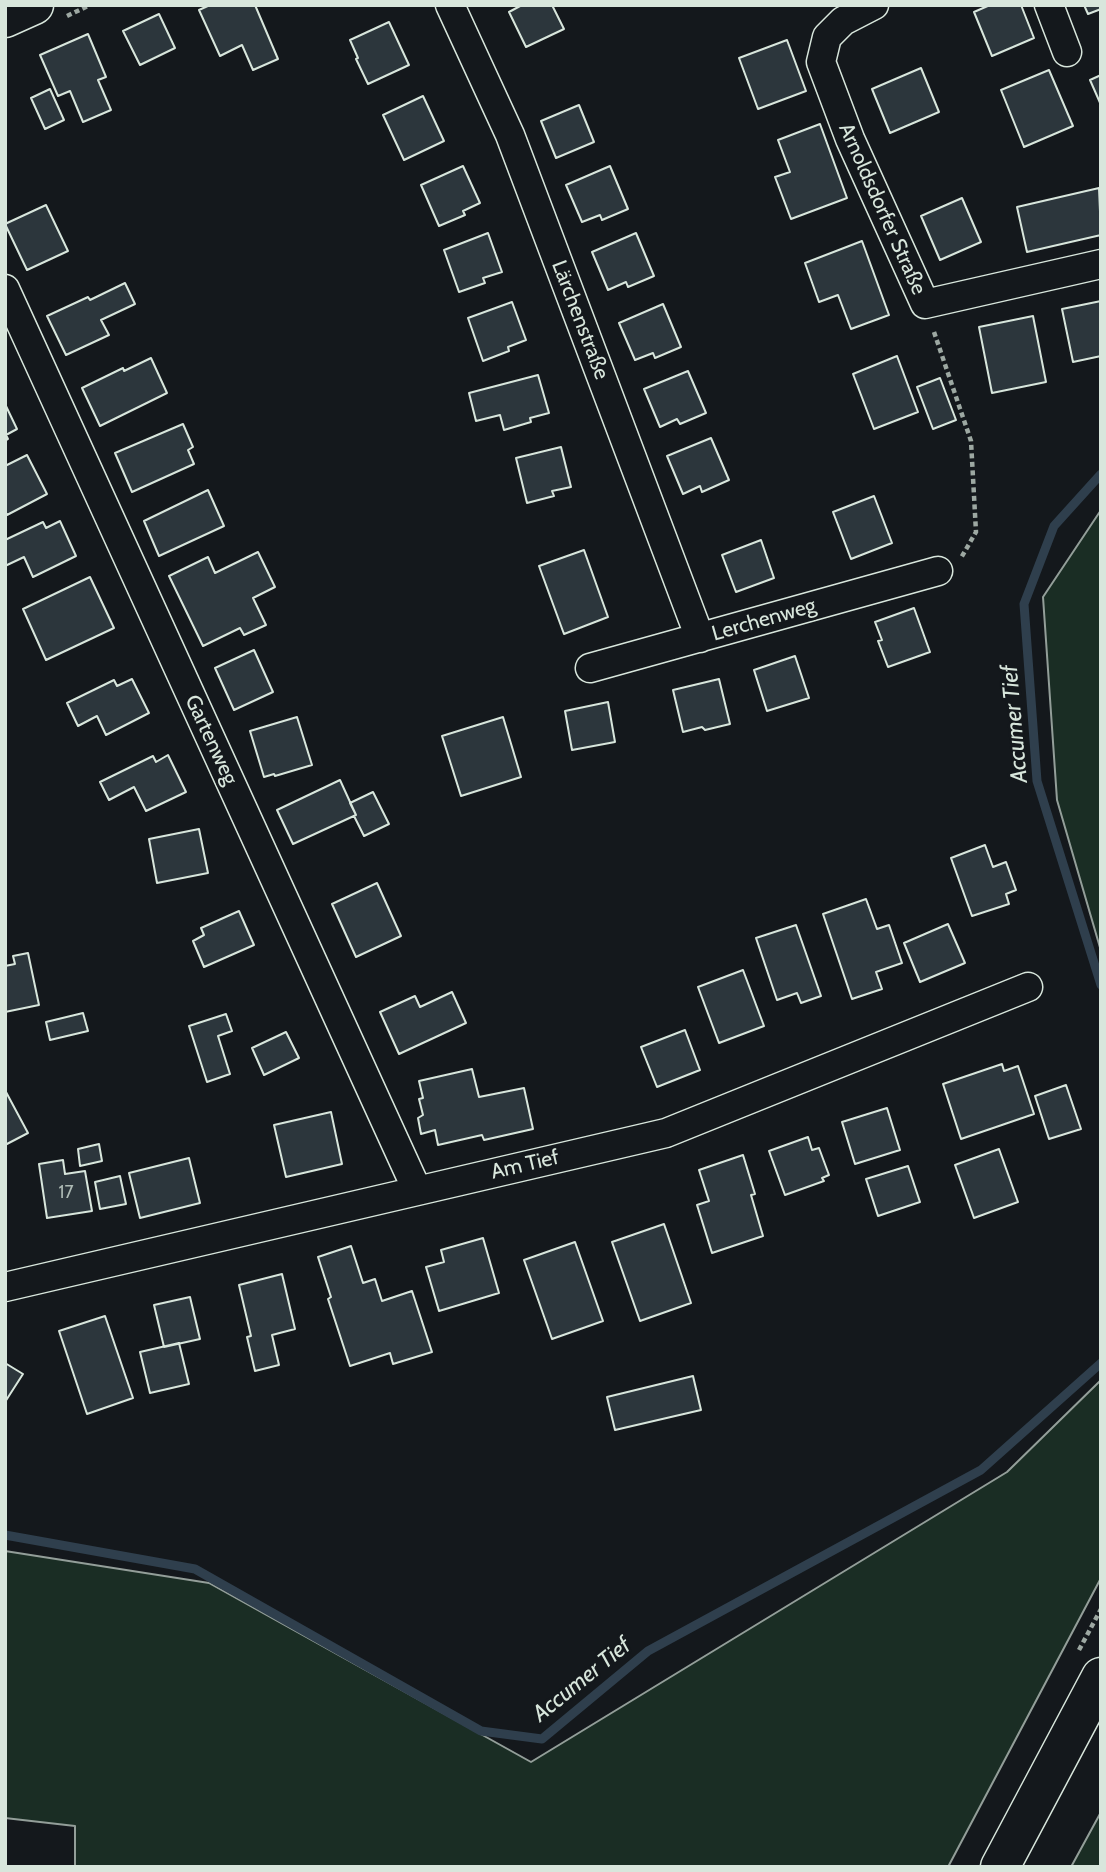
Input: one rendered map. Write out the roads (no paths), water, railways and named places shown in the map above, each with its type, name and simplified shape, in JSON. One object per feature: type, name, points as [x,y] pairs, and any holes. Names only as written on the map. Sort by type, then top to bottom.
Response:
[{"type":"main road","points":[[5,18],[34,5]]},
{"type":"main road","points":[[1000,1867],[1101,1677]]},
{"type":"street","name":"Lärchenstraße","points":[[450,5],[510,135],[700,638]]},
{"type":"street","name":"Arnoldsdorfer Straße","points":[[874,5],[842,21],[827,37],[821,62],[850,139],[925,304],[1101,264]]},
{"type":"street","points":[[1049,5],[1067,52]]},
{"type":"street","name":"Gartenweg","points":[[5,289],[417,1190]]},
{"type":"street","name":"Lerchenweg","points":[[590,668],[938,571]]},
{"type":"street","name":"Am Tief","points":[[5,1287],[666,1133],[1028,987]]},
{"type":"waterway","name":"Accumer Tief","points":[[1101,474],[1054,526],[1024,604],[1037,781],[1101,985]]},
{"type":"waterway","name":"Accumer Tief","points":[[5,1535],[195,1569],[481,1731],[542,1739],[648,1651],[981,1470],[1101,1363]]}]
